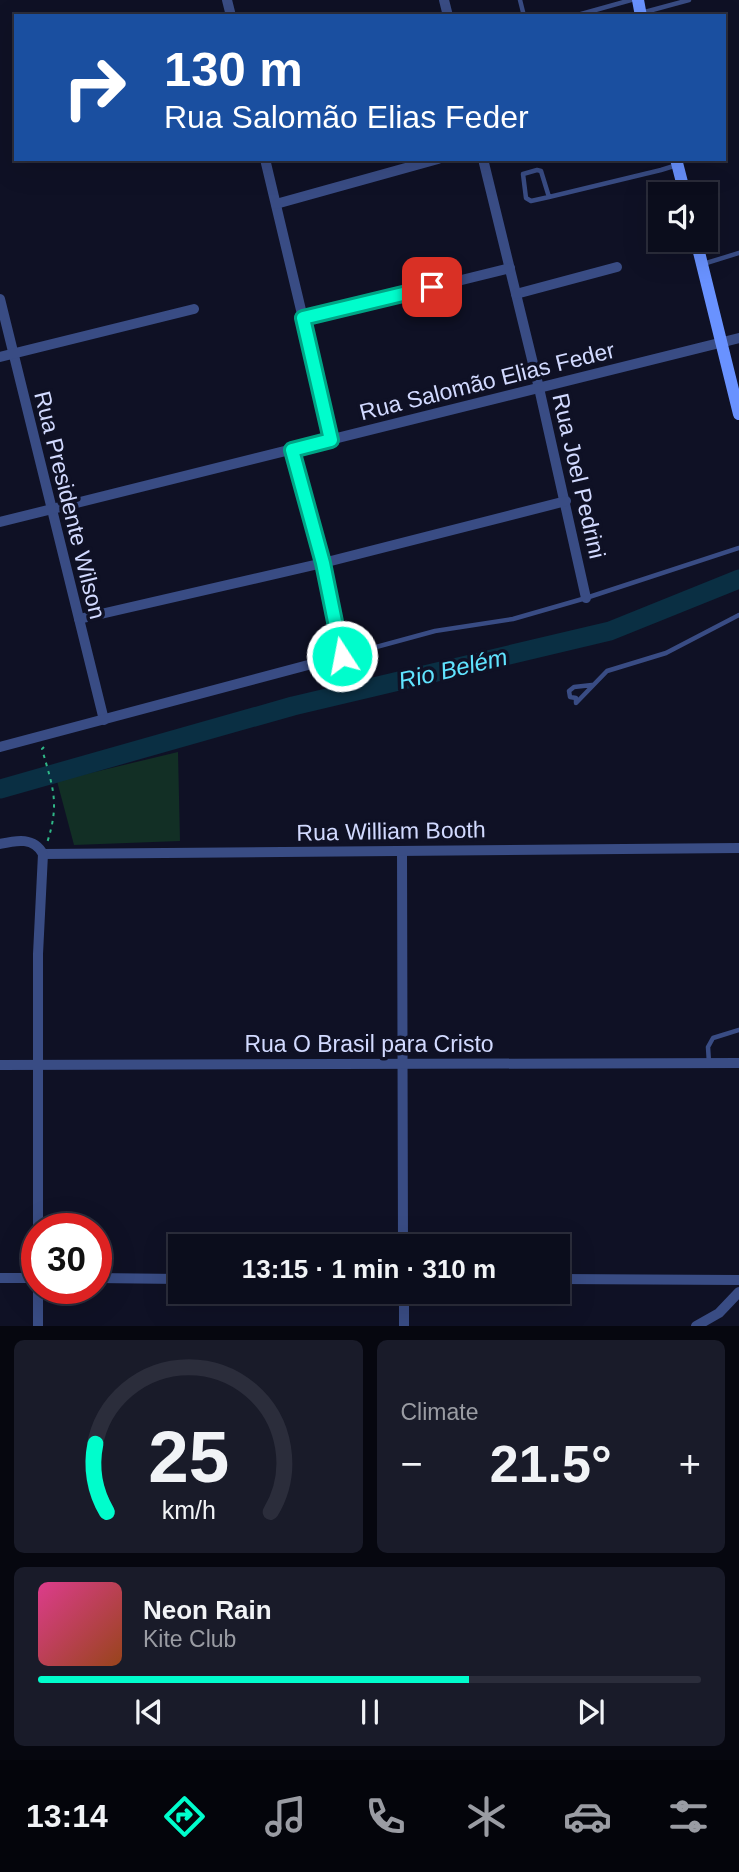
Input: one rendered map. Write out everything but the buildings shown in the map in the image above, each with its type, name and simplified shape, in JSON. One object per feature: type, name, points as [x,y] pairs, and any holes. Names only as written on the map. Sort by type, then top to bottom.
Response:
[{"type":"street","points":[[265,161],[331,440]]},
{"type":"street","points":[[276,204],[431,161]]},
{"type":"street","name":"Rua Joel Pedrini","points":[[483,161],[539,388],[586,598]]},
{"type":"street","points":[[677,162],[682,182]]},
{"type":"street","points":[[699,252],[739,414]]},
{"type":"street","points":[[516,294],[617,267]]},
{"type":"street","points":[[303,318],[510,268]]},
{"type":"street","name":"Rua Presidente Wilson","points":[[0,299],[104,720]]},
{"type":"street","points":[[0,357],[194,309]]},
{"type":"street","name":"Rua Salomão Elias Feder","points":[[0,522],[739,338]]},
{"type":"street","points":[[0,747],[342,656],[323,563],[292,450]]},
{"type":"street","points":[[79,619],[323,563],[565,501]]},
{"type":"street","points":[[0,844],[22,840],[32,842],[40,847],[44,854],[38,954],[38,1213]]},
{"type":"street","name":"Rua William Booth","points":[[44,854],[739,848]]},
{"type":"street","points":[[402,851],[403,1234]]},
{"type":"street","name":"Rua O Brasil para Cristo","points":[[0,1065],[739,1062]]},
{"type":"street","points":[[0,1278],[21,1278]]},
{"type":"street","points":[[112,1278],[168,1279]]},
{"type":"street","points":[[570,1279],[739,1280]]},
{"type":"street","points":[[696,1326],[719,1313],[739,1292]]},
{"type":"street","points":[[38,1304],[38,1326]]},
{"type":"street","points":[[404,1304],[404,1326]]},
{"type":"lane","points":[[581,14],[631,0]]},
{"type":"lane","points":[[640,10],[689,0]]},
{"type":"lane","points":[[548,197],[541,171],[523,174],[528,201],[548,197],[677,162]]},
{"type":"lane","points":[[702,264],[739,253]]},
{"type":"lane","points":[[342,656],[435,631],[513,618],[586,598],[739,548]]},
{"type":"lane","points":[[592,685],[574,687],[569,691],[570,697],[576,698],[576,703],[607,671],[666,653],[739,615]]},
{"type":"lane","points":[[709,1063],[708,1047],[713,1038],[739,1030]]},
{"type":"path","points":[[42,749],[54,792],[54,819],[44,854]]},
{"type":"green space","points":[[178,752],[180,841],[74,845],[57,781]]},
{"type":"waterway","name":"Rio Belém","points":[[0,789],[293,706],[610,631],[739,579]]},
{"type":"route","points":[[342,656],[323,563],[292,450],[331,440],[303,318],[432,287]]}]
